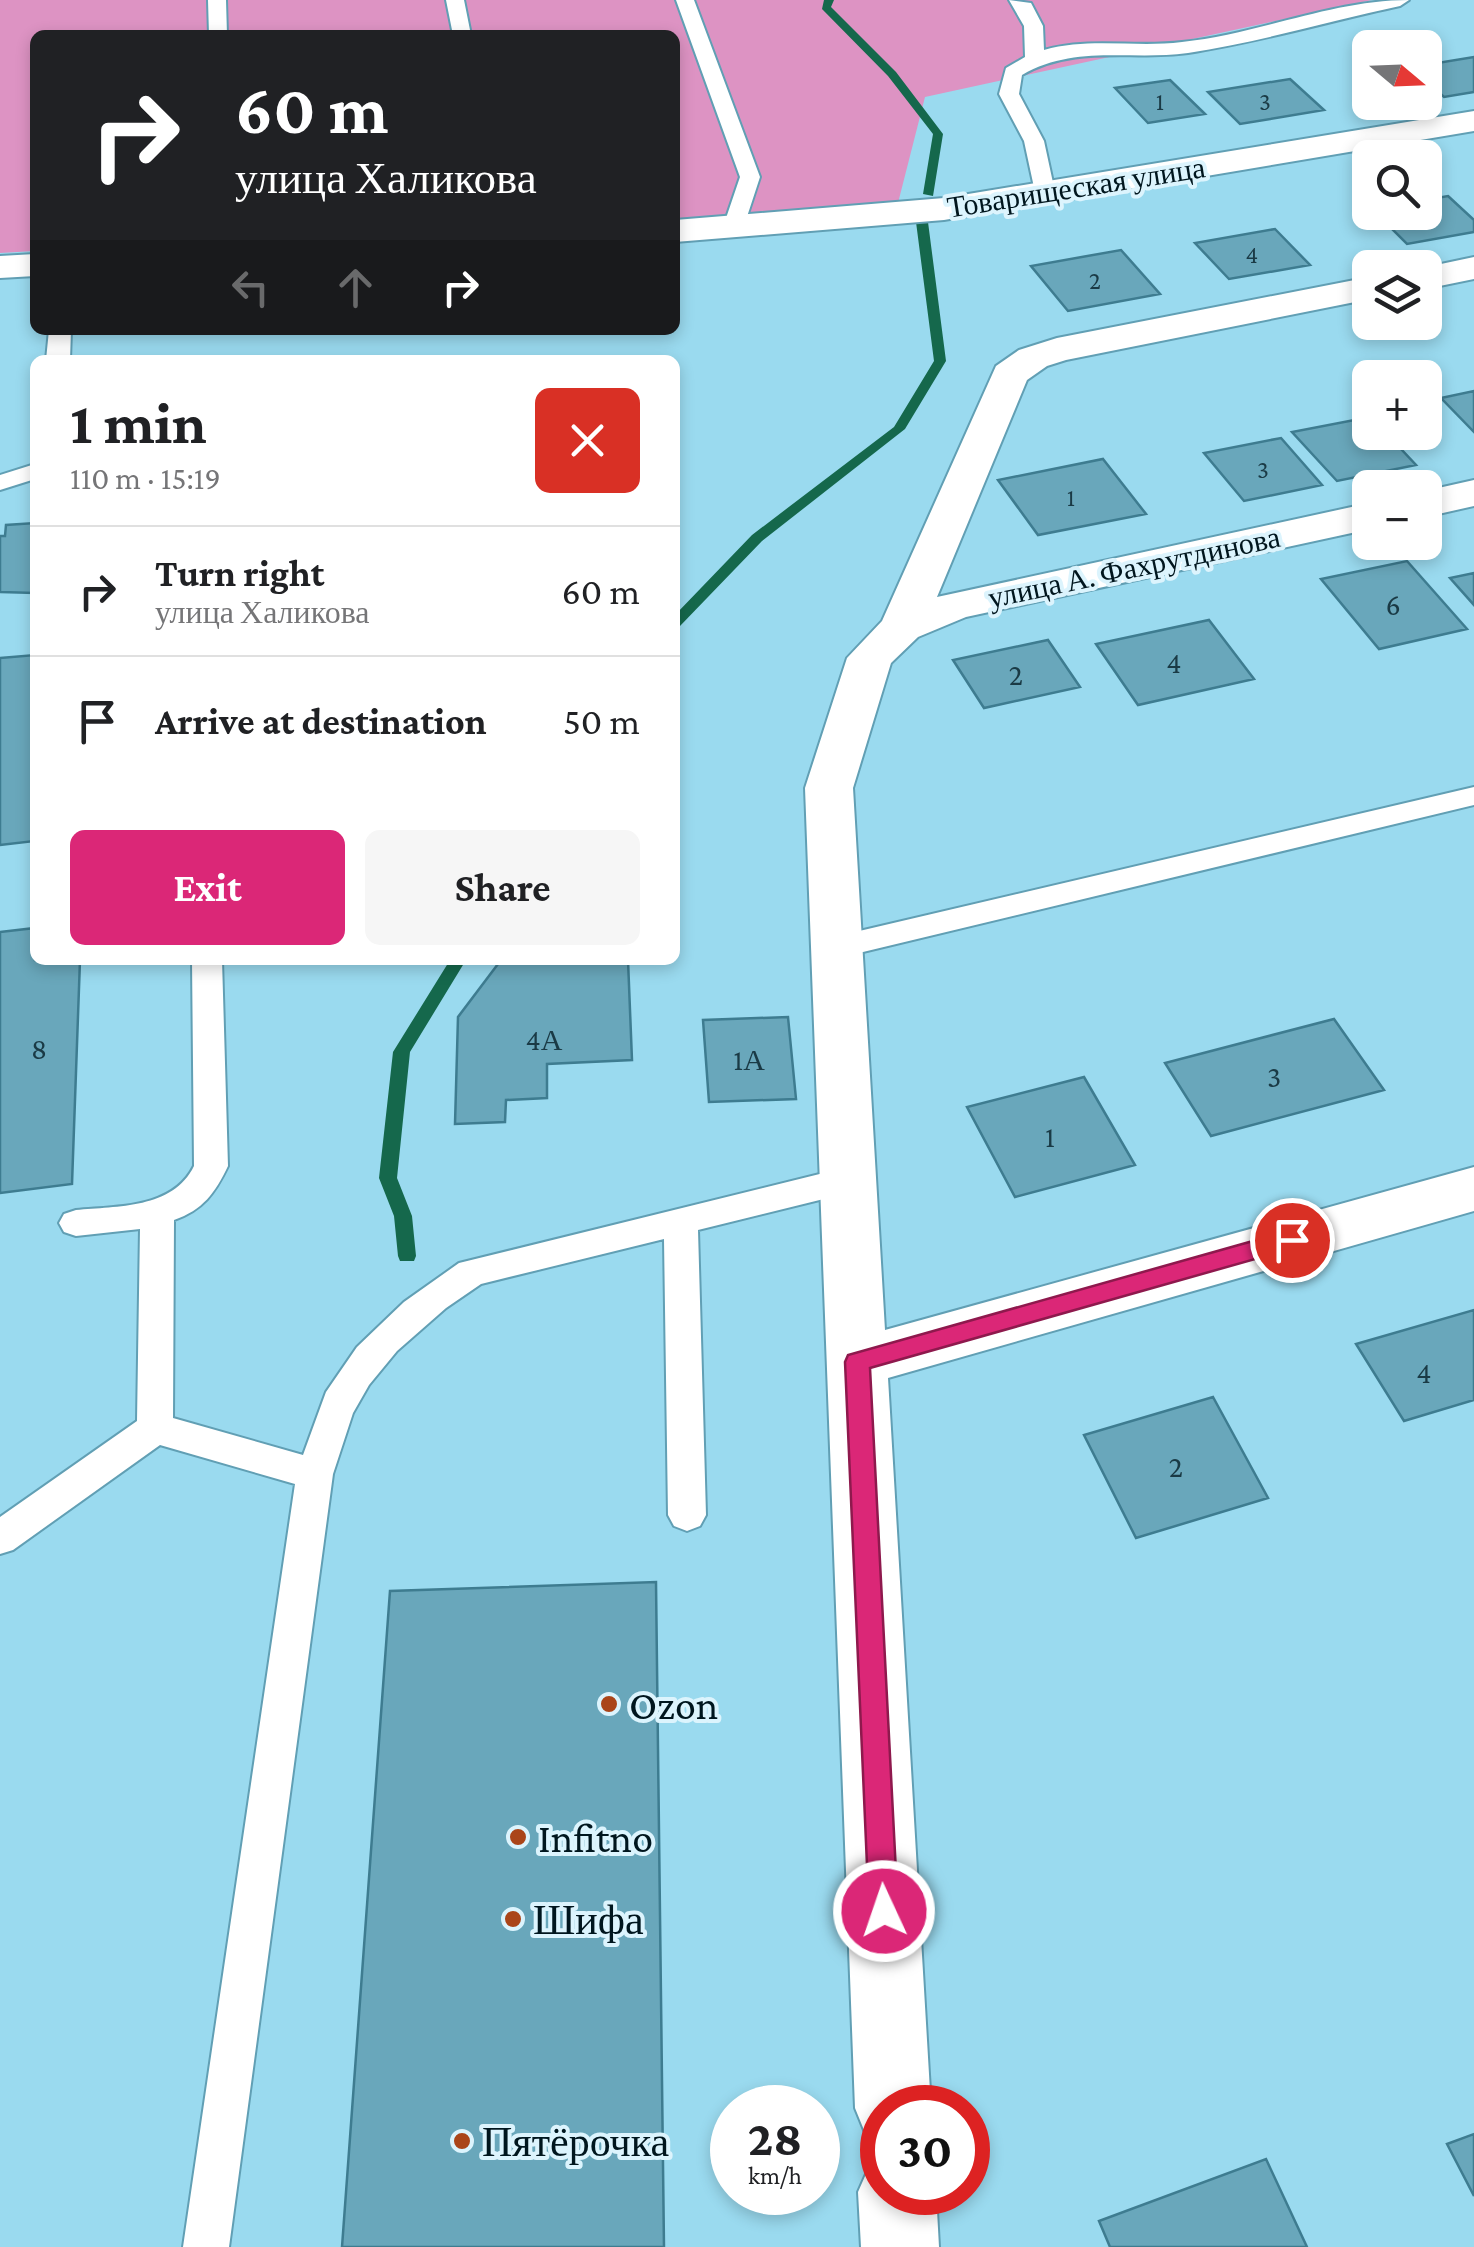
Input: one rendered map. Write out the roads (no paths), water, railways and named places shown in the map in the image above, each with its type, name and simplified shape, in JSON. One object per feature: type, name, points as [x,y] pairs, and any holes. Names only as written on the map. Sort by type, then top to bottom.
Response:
[{"type":"street","name":"Товарищеская улица","points":[[680,230],[944,209],[1474,121]]},
{"type":"street","points":[[0,267],[30,265]]},
{"type":"street","points":[[1442,275],[1474,268]]},
{"type":"street","points":[[892,2085],[829,788],[870,658],[902,628],[1010,374],[1032,358],[1057,350],[1352,292]]},
{"type":"street","points":[[1442,501],[1474,494]]},
{"type":"street","name":"улица А. Фахрутдинова","points":[[902,628],[953,606],[1352,520]]},
{"type":"street","points":[[857,1362],[1474,1188]]},
{"type":"street","points":[[898,2215],[900,2247]]},
{"type":"lane","points":[[218,0],[218,30]]},
{"type":"lane","points":[[455,0],[461,30]]},
{"type":"lane","points":[[686,0],[750,177],[734,226]]},
{"type":"lane","points":[[1018,0],[1030,12],[1036,30],[1034,57]]},
{"type":"lane","points":[[1302,17],[1329,0]]},
{"type":"lane","points":[[1045,192],[1042,161],[1029,124],[1008,94],[1012,72],[1034,57],[1065,48],[1184,48],[1302,17],[1400,0]]},
{"type":"lane","points":[[0,483],[30,472]]},
{"type":"lane","points":[[838,947],[1474,796]]},
{"type":"lane","points":[[76,1223],[156,1212],[190,1200],[205,1185],[211,1166],[207,965]]},
{"type":"lane","points":[[206,2247],[314,1474],[342,1397],[382,1341],[422,1304],[471,1273],[848,1180]]},
{"type":"lane","points":[[155,1428],[156,1212]]},
{"type":"lane","points":[[681,1221],[687,1515]]},
{"type":"lane","points":[[155,1428],[314,1474]]},
{"type":"lane","points":[[0,1538],[155,1428]]},
{"type":"waterway","points":[[829,0],[826,7],[892,74],[938,134],[929,194]]},
{"type":"waterway","points":[[680,618],[757,538],[899,429],[940,361],[922,222]]},
{"type":"waterway","points":[[407,1256],[403,1216],[388,1178],[402,1052],[455,965]]},
{"type":"place","name":"Ozon","points":[[609,1704]]},
{"type":"place","name":"Infitno","points":[[518,1837]]},
{"type":"place","name":"Шифа","points":[[513,1919]]},
{"type":"place","name":"Пятёрочка","points":[[462,2141]]}]
